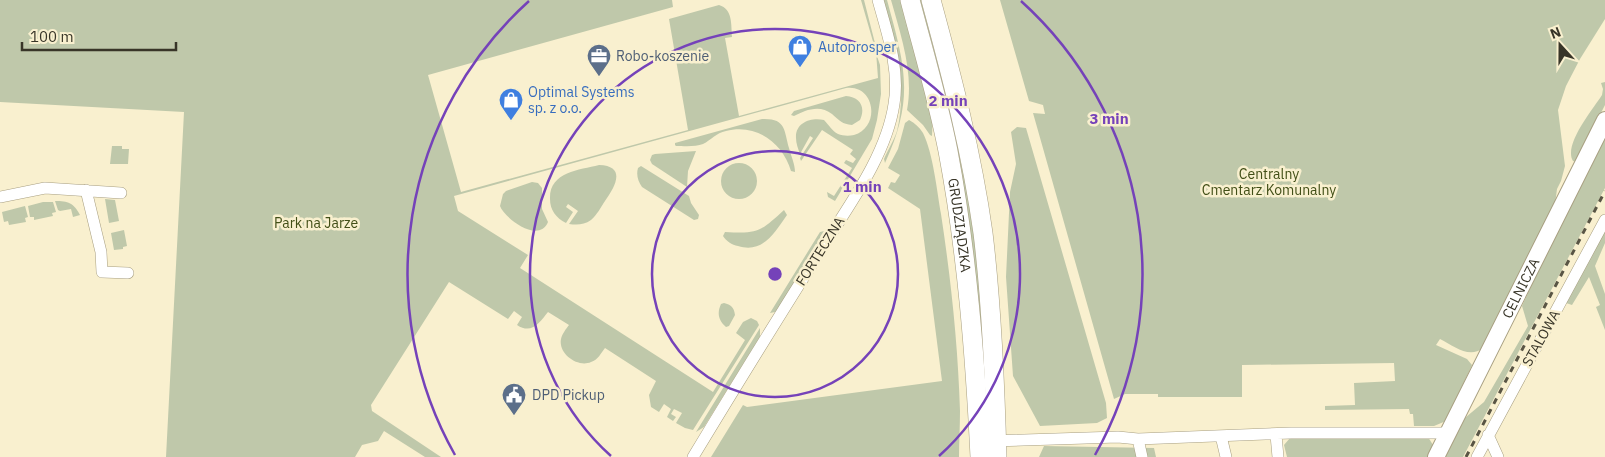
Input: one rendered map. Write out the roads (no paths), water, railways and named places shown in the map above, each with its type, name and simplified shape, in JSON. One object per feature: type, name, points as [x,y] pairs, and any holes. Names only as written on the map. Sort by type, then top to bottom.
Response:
[{"type":"main road","name":"GRUDZIĄDZKA","points":[[910,0],[933,86],[952,177],[964,253],[988,449]]},
{"type":"main road","name":"GRUDZIĄDZKA","points":[[931,0],[969,150],[982,232],[993,346],[988,449]]},
{"type":"street","name":"FORTECZNA","points":[[693,457],[885,142],[892,115],[896,87],[890,44],[878,0]]},
{"type":"street","name":"CELNICZA","points":[[1436,457],[1605,120]]},
{"type":"street","points":[[0,197],[45,188],[121,193]]},
{"type":"street","points":[[86,190],[101,252],[102,272],[128,273]]},
{"type":"street","name":"STALOWA","points":[[1476,457],[1605,220]]},
{"type":"street","points":[[988,449],[1118,437],[1138,439],[1291,433],[1448,433]]},
{"type":"street","points":[[1276,435],[1278,457]]},
{"type":"street","points":[[1488,435],[1498,457]]},
{"type":"street","points":[[1221,436],[1226,457]]},
{"type":"street","points":[[1138,439],[1142,457]]},
{"type":"railway","points":[[1466,457],[1605,191]]},
{"type":"place","name":"Autoprosper","points":[[800,68]]},
{"type":"place","name":"Robo-koszenie","points":[[599,77]]},
{"type":"place","name":"Optimal Systems sp. z o.o.","points":[[511,121]]},
{"type":"place","name":"DPD Pickup","points":[[514,416]]},
{"type":"park label","name":"Centralny Cmentarz Komunalny","points":[[1269,182]]},
{"type":"park label","name":"Park na Jarze","points":[[316,223]]}]
